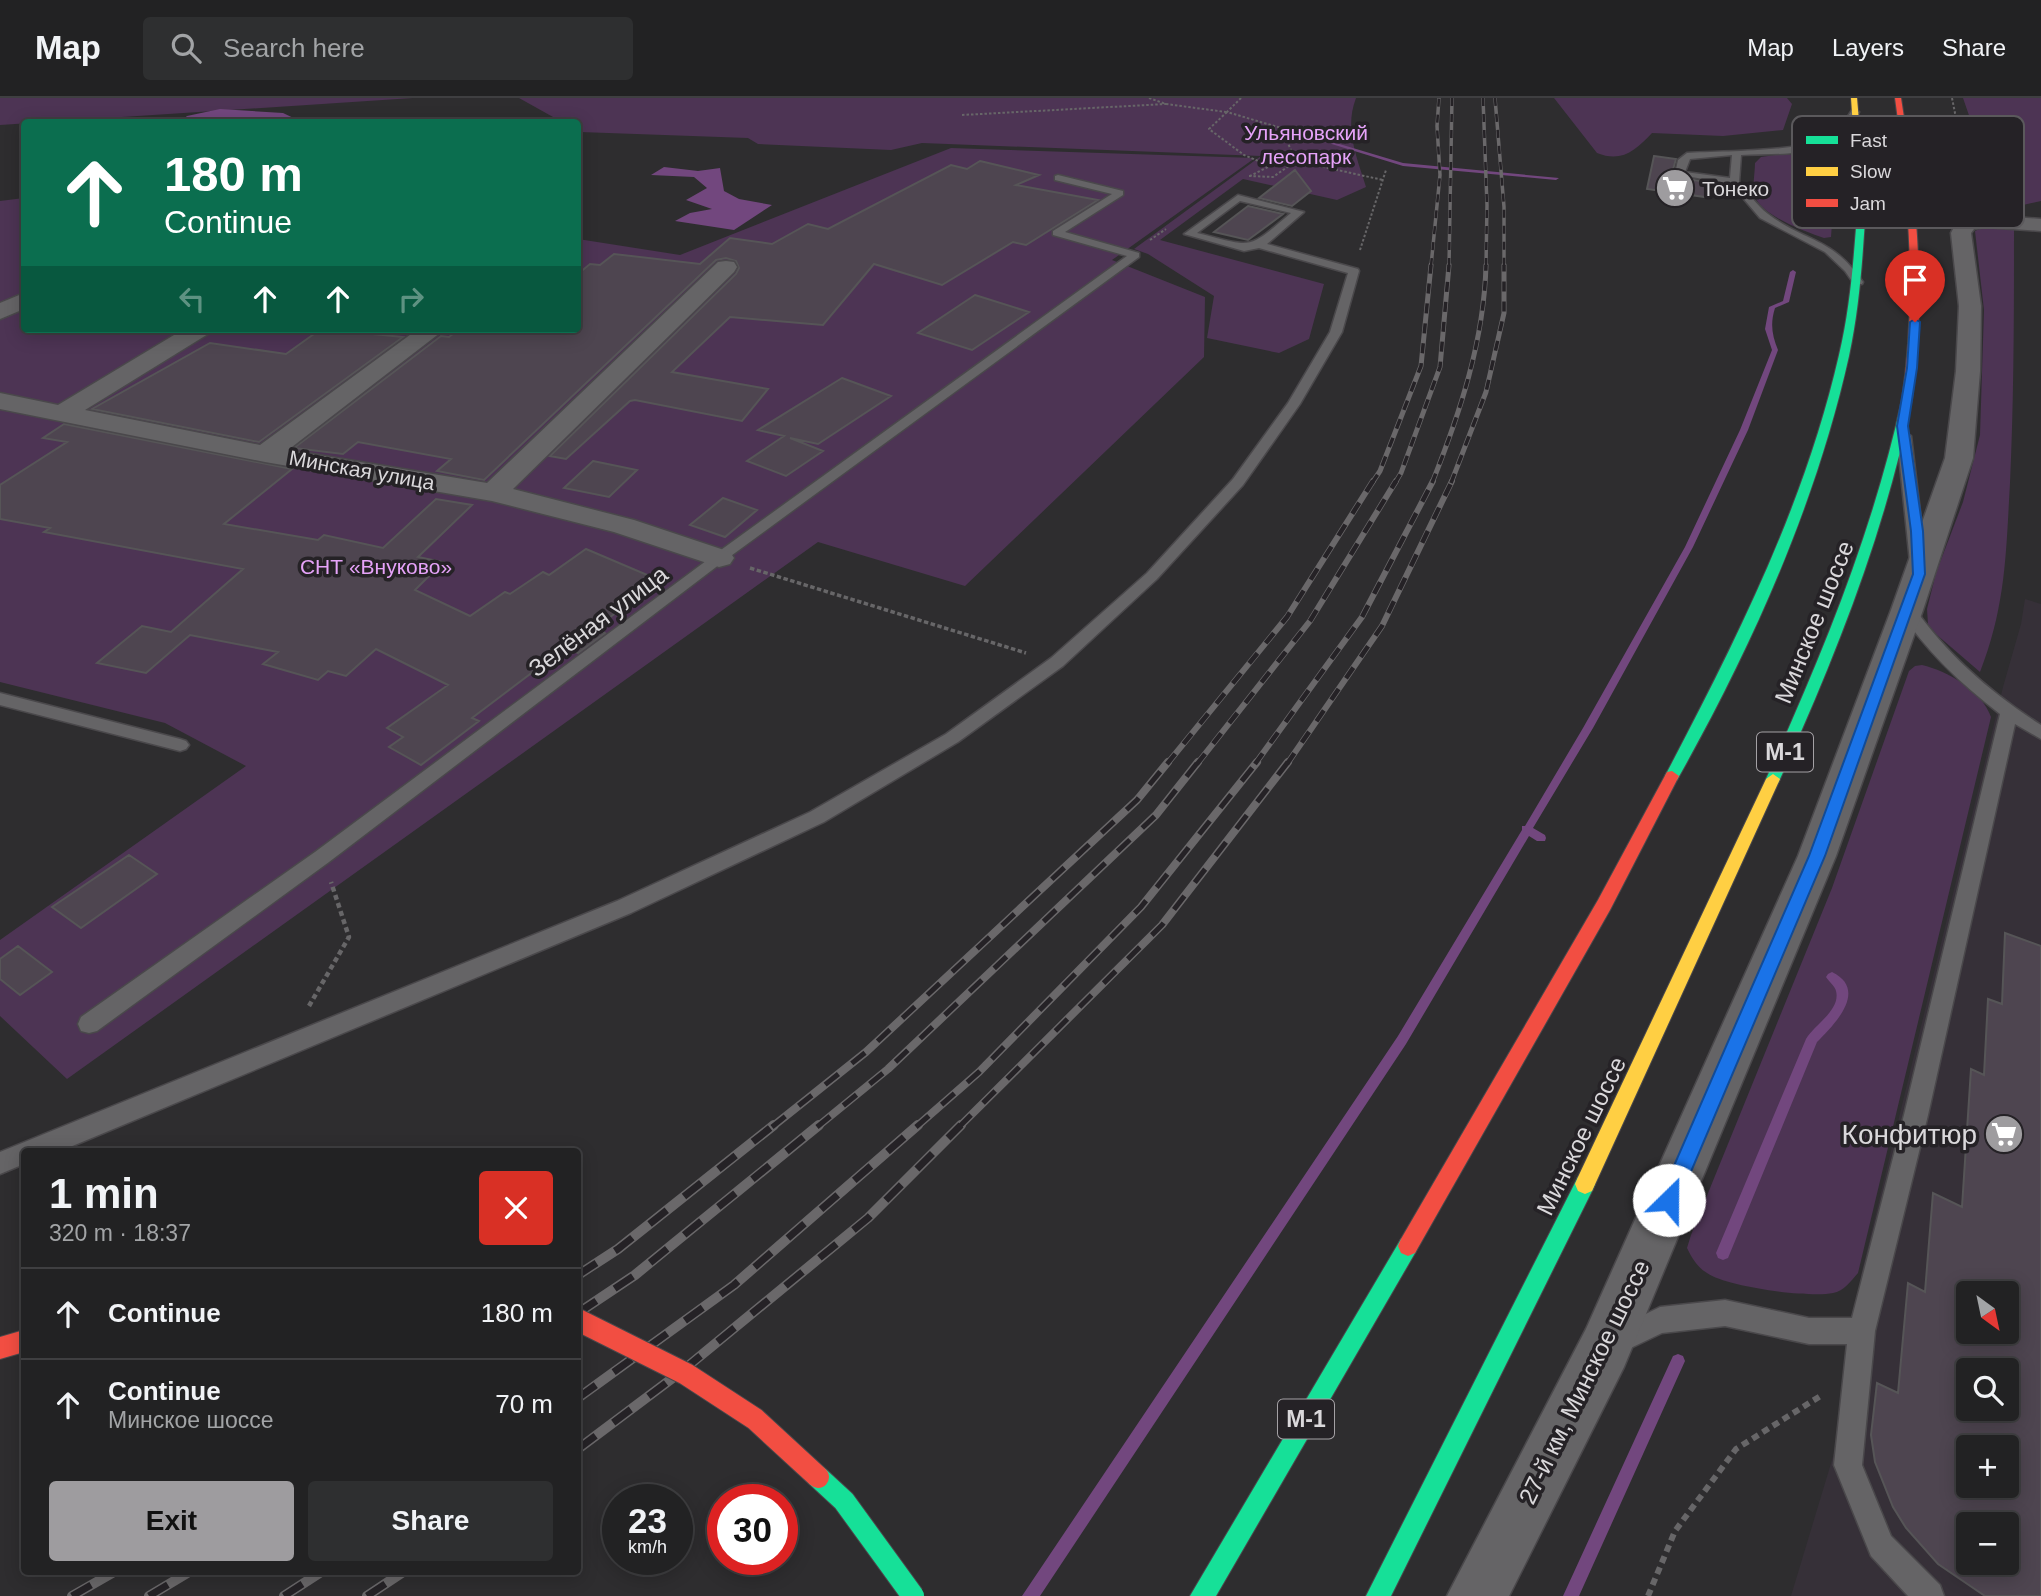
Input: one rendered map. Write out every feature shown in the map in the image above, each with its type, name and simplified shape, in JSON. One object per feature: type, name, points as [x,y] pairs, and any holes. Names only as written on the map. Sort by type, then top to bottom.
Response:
[{"type":"main road","name":"Минское шоссе","points":[[1898,98],[1901,116]]},
{"type":"main road","name":"М-1","points":[[1202,1596],[1605,905],[1720,686],[1786,542],[1819,450],[1844,354],[1858,282],[1861,228]]},
{"type":"main road","name":"Минское шоссе","points":[[1378,1596],[1641,1068],[1824,666],[1871,539],[1903,426],[1912,368],[1917,275],[1915,228]]},
{"type":"main road","points":[[581,1322],[686,1374],[754,1419],[844,1501],[913,1596]]},
{"type":"main road","points":[[0,1348],[21,1342]]},
{"type":"street","name":"27-й км, Минское шоссе","points":[[1477,1596],[1605,1348],[1817,856],[1913,592],[1959,458],[1968,371],[1970,306],[1961,233],[1964,228]]},
{"type":"street","points":[[492,493],[726,267]]},
{"type":"street","points":[[0,312],[21,302]]},
{"type":"street","points":[[64,412],[193,333]]},
{"type":"street","points":[[265,454],[428,333]]},
{"type":"street","name":"Минская улица","points":[[0,401],[265,454],[492,493],[624,526],[719,558]]},
{"type":"lane","points":[[1792,149],[1687,156],[1683,160],[1680,174],[1734,182],[1766,218],[1829,249],[1846,262],[1858,282]]},
{"type":"lane","points":[[1734,182],[1737,152]]},
{"type":"lane","name":"Зелёная улица","points":[[89,1024],[322,858],[498,728],[719,558],[1135,255],[1057,233],[1120,193],[1058,178]]},
{"type":"lane","points":[[37,1148],[624,907],[817,817],[951,738],[1057,662],[1152,576],[1238,482],[1294,404],[1336,332],[1354,271],[1259,245],[1244,248],[1189,234],[1238,198],[1299,212],[1259,245]]},
{"type":"lane","points":[[1903,426],[1917,531],[1913,592],[1924,636],[2009,713],[2041,733]]},
{"type":"lane","points":[[0,699],[180,745]]},
{"type":"lane","points":[[1929,1596],[1881,1546],[1848,1465],[1862,1331],[1916,1115],[2009,713]]},
{"type":"lane","points":[[0,1163],[21,1154]]},
{"type":"lane","points":[[1605,1348],[1660,1320],[1725,1313],[1809,1331],[1862,1331]]},
{"type":"path","points":[[1149,98],[1166,104]]},
{"type":"path","points":[[1241,98],[1209,129],[1244,155],[1270,166],[1243,179]]},
{"type":"path","points":[[1952,98],[1956,116]]},
{"type":"path","points":[[962,115],[1166,104],[1227,112],[1281,128],[1285,134]]},
{"type":"path","points":[[1296,162],[1383,180]]},
{"type":"path","points":[[1354,271],[1386,170]]},
{"type":"path","points":[[719,558],[1057,662]]},
{"type":"path","points":[[286,1045],[349,937],[322,858]]},
{"type":"path","points":[[1648,1596],[1675,1531],[1736,1449],[1808,1402],[1857,1377]]},
{"type":"shaded area","points":[[220,109],[283,113],[296,119],[184,119]]},
{"type":"shaded area","points":[[664,167],[698,171],[720,168],[724,191],[739,199],[772,205],[734,230],[675,221],[690,213],[712,209],[686,200],[707,188],[694,177],[651,175]]},
{"type":"shaded area","points":[[2025,599],[2041,604],[2041,1596],[1791,1596],[1857,1377],[1861,1275],[2003,687],[2021,624]]},
{"type":"green space","points":[[0,98],[413,98],[92,119],[21,119],[21,124],[0,125]]},
{"type":"green space","name":"Ульяновский лесопарк","points":[[519,98],[1356,98],[1351,121],[1352,132],[1366,187],[1337,200],[1243,179],[1160,240],[1324,284],[1309,339],[1279,353],[1207,338],[1214,296],[1148,254],[1134,249],[1261,156],[922,143],[891,150],[758,144],[748,138],[581,132],[581,119],[557,119]]},
{"type":"green space","points":[[1554,98],[1787,98],[1792,104],[1783,130],[1723,136],[1652,133],[1628,153],[1606,156],[1597,153]]},
{"type":"green space","points":[[1963,98],[2041,98],[2041,201],[2024,205],[2024,116],[1969,116]]},
{"type":"green space","name":"СНТ «Внуково»","points":[[951,148],[1255,158],[1112,260],[1205,297],[1204,357],[965,586],[818,542],[67,1079],[0,1016],[0,940],[246,766],[165,723],[0,682],[0,201],[21,198],[21,333],[581,333],[581,239],[680,255]]},
{"type":"green space","points":[[1792,154],[1792,225],[1765,210],[1755,196],[1755,163],[1761,157]]},
{"type":"green space","points":[[1798,228],[1832,228],[1831,237],[1824,238]]},
{"type":"green space","points":[[1982,228],[2014,228],[2012,418],[2006,556],[1995,624],[1980,672],[1937,635],[1928,624],[1927,609],[1936,573],[1963,502],[1980,435],[1984,310],[1975,231]]},
{"type":"green space","points":[[1922,665],[1953,677],[1963,684],[1980,699],[1991,717],[1858,1273],[1841,1290],[1822,1294],[1768,1290],[1732,1283],[1703,1271],[1687,1248],[1832,888],[1909,671]]},
{"type":"building","points":[[1654,156],[1676,159],[1672,173],[1675,177],[1707,182],[1705,197],[1647,189]]},
{"type":"building","points":[[980,161],[1039,175],[1016,185],[1098,200],[1026,245],[1013,242],[942,285],[874,264],[823,325],[730,317],[672,372],[768,389],[742,421],[635,400],[630,401],[566,459],[550,456],[736,274],[739,268],[736,261],[726,258],[716,260],[484,480],[437,471],[451,459],[358,442],[343,454],[294,448],[441,336],[449,337],[454,333],[581,333],[581,272],[590,264],[600,265],[614,254],[700,264],[730,238],[772,244],[808,224],[828,229],[951,165],[967,169]]},
{"type":"building","points":[[1295,170],[1311,191],[1292,206],[1259,198]]},
{"type":"building","points":[[1248,206],[1283,214],[1248,240],[1214,232]]},
{"type":"building","points":[[975,295],[1029,312],[972,350],[918,333]]},
{"type":"building","points":[[315,333],[362,333],[403,337],[259,442],[92,409],[210,343],[286,354]]},
{"type":"building","points":[[842,378],[891,396],[818,444],[790,438],[823,451],[786,476],[747,461],[784,436],[758,430]]},
{"type":"building","points":[[64,424],[292,469],[224,524],[318,540],[324,535],[383,548],[436,499],[472,505],[418,557],[443,562],[415,590],[470,616],[505,592],[510,594],[543,572],[549,575],[586,549],[652,577],[627,595],[635,598],[596,628],[605,633],[578,653],[566,647],[472,718],[479,721],[421,765],[389,747],[403,737],[387,728],[448,685],[376,649],[346,676],[328,671],[318,680],[263,664],[278,652],[190,635],[146,673],[97,663],[142,626],[171,632],[243,569],[44,532],[50,528],[0,519],[0,485],[67,442],[43,438]]},
{"type":"building","points":[[593,461],[637,470],[609,497],[564,488]]},
{"type":"building","points":[[723,498],[757,510],[725,537],[690,525]]},
{"type":"building","points":[[129,855],[157,874],[81,928],[52,907]]},
{"type":"building","name":"Конфитюр","points":[[2005,933],[2041,946],[2041,1596],[1985,1596],[1938,1564],[1906,1528],[1893,1507],[1875,1462],[1871,1435],[1877,1383],[1898,1393],[1908,1283],[1925,1292],[1933,1193],[1962,1207],[1971,1069],[1984,1075],[1988,999],[2002,1004]]},
{"type":"building","points":[[18,946],[52,972],[20,995],[0,979],[0,959]]},
{"type":"waterway","points":[[1255,133],[1296,132],[1403,164],[1556,178]]},
{"type":"waterway","points":[[1527,830],[1588,728],[1689,547],[1744,430],[1775,350],[1769,319],[1772,307],[1786,302],[1793,272]]},
{"type":"waterway","points":[[1030,1596],[1402,1040],[1527,830]]},
{"type":"waterway","points":[[1527,830],[1541,838]]},
{"type":"waterway","points":[[1723,1253],[1812,1039],[1842,1001],[1840,985],[1832,977]]},
{"type":"waterway","points":[[1571,1596],[1678,1361]]},
{"type":"railway","points":[[1431,266],[1440,175],[1437,126],[1439,98]]},
{"type":"railway","points":[[1449,266],[1452,98]]},
{"type":"railway","points":[[1483,98],[1486,266]]},
{"type":"railway","points":[[1451,483],[1486,392],[1504,313],[1504,207],[1495,98]]},
{"type":"railway","points":[[1372,483],[1380,471],[1421,366],[1431,265]]},
{"type":"railway","points":[[1395,483],[1440,367],[1449,265]]},
{"type":"railway","points":[[1432,483],[1469,376],[1481,321],[1486,265]]},
{"type":"railway","points":[[1167,764],[1287,617],[1373,481]]},
{"type":"railway","points":[[1197,764],[1310,621],[1396,481]]},
{"type":"railway","points":[[1287,764],[1382,626],[1452,481]]},
{"type":"railway","points":[[1255,764],[1362,617],[1432,483]]},
{"type":"railway","points":[[772,1127],[866,1052],[1137,800],[1168,762]]},
{"type":"railway","points":[[817,1127],[888,1069],[1156,815],[1198,762]]},
{"type":"railway","points":[[916,1127],[979,1072],[1141,907],[1257,762]]},
{"type":"railway","points":[[959,1127],[1162,925],[1288,762]]},
{"type":"railway","points":[[581,1273],[618,1249],[774,1125]]},
{"type":"railway","points":[[581,1311],[635,1275],[819,1125]]},
{"type":"railway","points":[[581,1396],[734,1285],[918,1125]]},
{"type":"railway","points":[[581,1447],[682,1371],[868,1218],[959,1127]]},
{"type":"railway","points":[[72,1596],[109,1575]]},
{"type":"railway","points":[[149,1596],[184,1575]]},
{"type":"railway","points":[[284,1596],[316,1575]]},
{"type":"railway","points":[[367,1596],[398,1575]]},
{"type":"traffic: fast","points":[[1672,776],[1741,640],[1802,500],[1826,427],[1845,353],[1857,278],[1860,228]]},
{"type":"traffic: fast","points":[[1773,779],[1834,640],[1869,545],[1897,448],[1907,399]]},
{"type":"traffic: fast","points":[[1378,1596],[1585,1184]]},
{"type":"traffic: fast","points":[[1202,1596],[1408,1246]]},
{"type":"traffic: fast","points":[[818,1477],[844,1501],[913,1596]]},
{"type":"traffic: slow","points":[[1854,98],[1855,116]]},
{"type":"traffic: slow","points":[[1585,1184],[1773,779]]},
{"type":"traffic: jam","points":[[1898,98],[1900,116]]},
{"type":"traffic: jam","points":[[1907,399],[1915,324],[1913,228]]},
{"type":"traffic: jam","points":[[1408,1246],[1604,905],[1672,776]]},
{"type":"traffic: jam","points":[[581,1322],[686,1374],[755,1419],[818,1477]]},
{"type":"traffic: jam","points":[[0,1348],[21,1342]]},
{"type":"place","name":"Тонеко","points":[[1675,188]]},
{"type":"place","name":"Конфитюр","points":[[2004,1134]]},
{"type":"route","points":[[1669,1200],[1817,856],[1919,574],[1917,531],[1903,426],[1912,368],[1915,322]]}]
